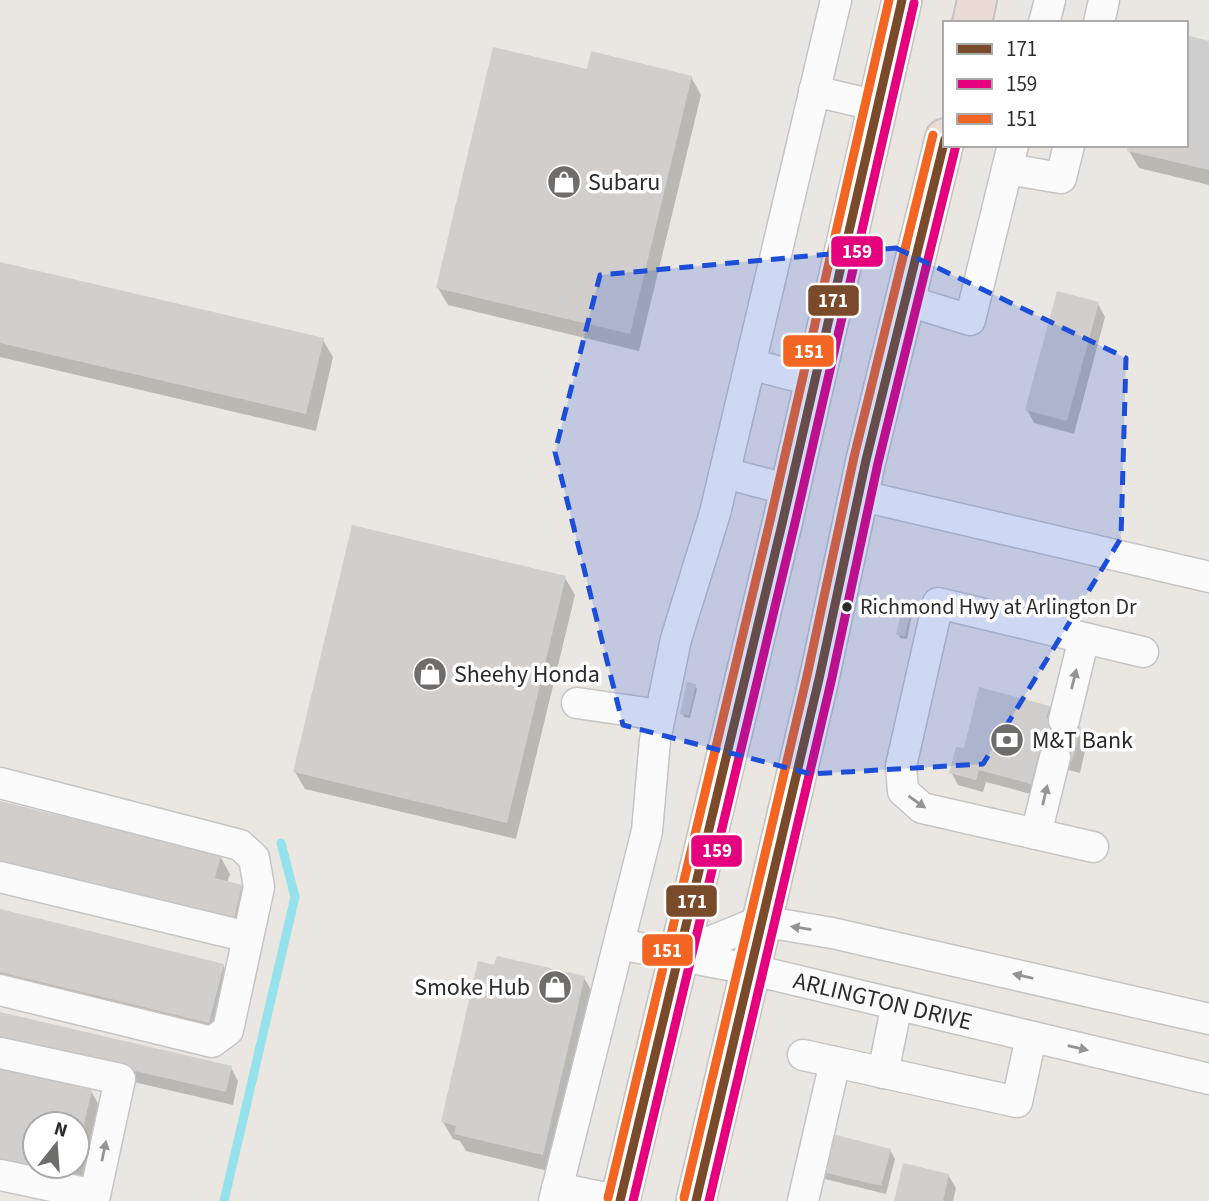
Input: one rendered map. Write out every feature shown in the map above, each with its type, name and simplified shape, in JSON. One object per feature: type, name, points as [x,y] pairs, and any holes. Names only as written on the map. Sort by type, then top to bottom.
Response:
[{"type":"highway","points":[[620,1201],[790,491],[902,0]]},
{"type":"highway","points":[[972,21],[977,0]]},
{"type":"highway","points":[[696,1201],[819,679],[858,495],[943,146]]},
{"type":"street","points":[[620,1201],[556,1194],[647,831],[655,740],[676,639],[715,513],[836,0]]},
{"type":"street","points":[[1045,21],[1050,0]]},
{"type":"street","points":[[1099,21],[1104,0]]},
{"type":"street","points":[[814,91],[878,106]]},
{"type":"street","points":[[905,300],[970,320],[1010,157],[1061,178],[1069,147]]},
{"type":"street","points":[[750,364],[815,381]]},
{"type":"street","points":[[725,473],[790,491]]},
{"type":"street","points":[[858,495],[1209,577]]},
{"type":"street","points":[[1094,847],[922,807],[903,791],[901,766],[938,603],[1143,652]]},
{"type":"street","points":[[1064,720],[1084,638]]},
{"type":"street","points":[[577,702],[660,715]]},
{"type":"street","points":[[1036,834],[1055,757]]},
{"type":"street","points":[[0,783],[240,845],[254,858],[259,887],[228,1030],[212,1042],[0,990]]},
{"type":"street","points":[[0,877],[248,937]]},
{"type":"street","points":[[678,955],[761,921],[832,933],[1209,1019]]},
{"type":"street","name":"ARLINGTON DRIVE","points":[[619,944],[749,969],[1209,1079]]},
{"type":"street","points":[[884,1073],[898,1004]]},
{"type":"street","points":[[803,1055],[1017,1102],[1031,1037]]},
{"type":"street","points":[[0,1054],[120,1079],[95,1195],[0,1175]]},
{"type":"street","points":[[803,1201],[835,1062]]},
{"type":"highlighted area","points":[[896,248],[1126,358],[1121,538],[983,764],[811,774],[623,725],[555,452],[600,275]]},
{"type":"building","points":[[1188,36],[1209,41],[1209,170],[1127,151],[1128,147],[1188,147]]},
{"type":"building","name":"Subaru","points":[[493,47],[587,69],[591,51],[692,76],[630,334],[436,288]]},
{"type":"building","points":[[0,262],[324,338],[306,414],[0,343]]},
{"type":"building","points":[[1057,291],[1099,302],[1067,421],[1025,410]]},
{"type":"building","name":"Sheehy Honda","points":[[352,525],[566,576],[507,823],[293,772]]},
{"type":"building","points":[[903,603],[912,605],[905,636],[896,635]]},
{"type":"building","points":[[687,682],[696,684],[689,715],[680,714]]},
{"type":"building","points":[[979,687],[1050,706],[1046,718],[1081,727],[1072,761],[1039,752],[1031,784],[979,770],[976,780],[949,773],[956,747],[964,748]]},
{"type":"building","points":[[0,801],[221,855],[215,878],[242,885],[234,919],[0,862]]},
{"type":"building","points":[[0,909],[224,964],[209,1023],[0,972]]},
{"type":"building","points":[[497,956],[585,976],[543,1155],[454,1134],[456,1126],[441,1122],[478,961],[494,965]]},
{"type":"building","points":[[0,1012],[232,1066],[226,1092],[0,1040]]},
{"type":"building","points":[[0,1069],[92,1090],[87,1110],[21,1110],[21,1171],[0,1166]]},
{"type":"building","points":[[828,1133],[891,1149],[881,1186],[818,1171]]},
{"type":"building","points":[[903,1163],[949,1174],[943,1201],[894,1201]]},
{"type":"building","points":[[54,1180],[71,1180],[70,1184]]},
{"type":"waterway","points":[[224,1201],[295,897],[281,843]]},
{"type":"transit line","name":"151","points":[[608,1198],[770,521],[889,0]]},
{"type":"transit line","name":"171","points":[[620,1201],[782,524],[902,0]]},
{"type":"transit line","name":"159","points":[[633,1201],[794,527],[914,3]]},
{"type":"transit line","name":"151","points":[[684,1198],[807,676],[854,457],[933,135]]},
{"type":"transit line","name":"171","points":[[696,1201],[819,679],[866,460],[943,147]]},
{"type":"transit line","name":"159","points":[[709,1201],[831,682],[878,463],[956,147]]},
{"type":"place","name":"Subaru","points":[[564,182]]},
{"type":"place","name":"Richmond Hwy at Arlington Dr","points":[[847,607]]},
{"type":"place","name":"Sheehy Honda","points":[[430,674]]},
{"type":"place","name":"M&T Bank","points":[[1007,740]]},
{"type":"place","name":"Smoke Hub","points":[[555,987]]}]
